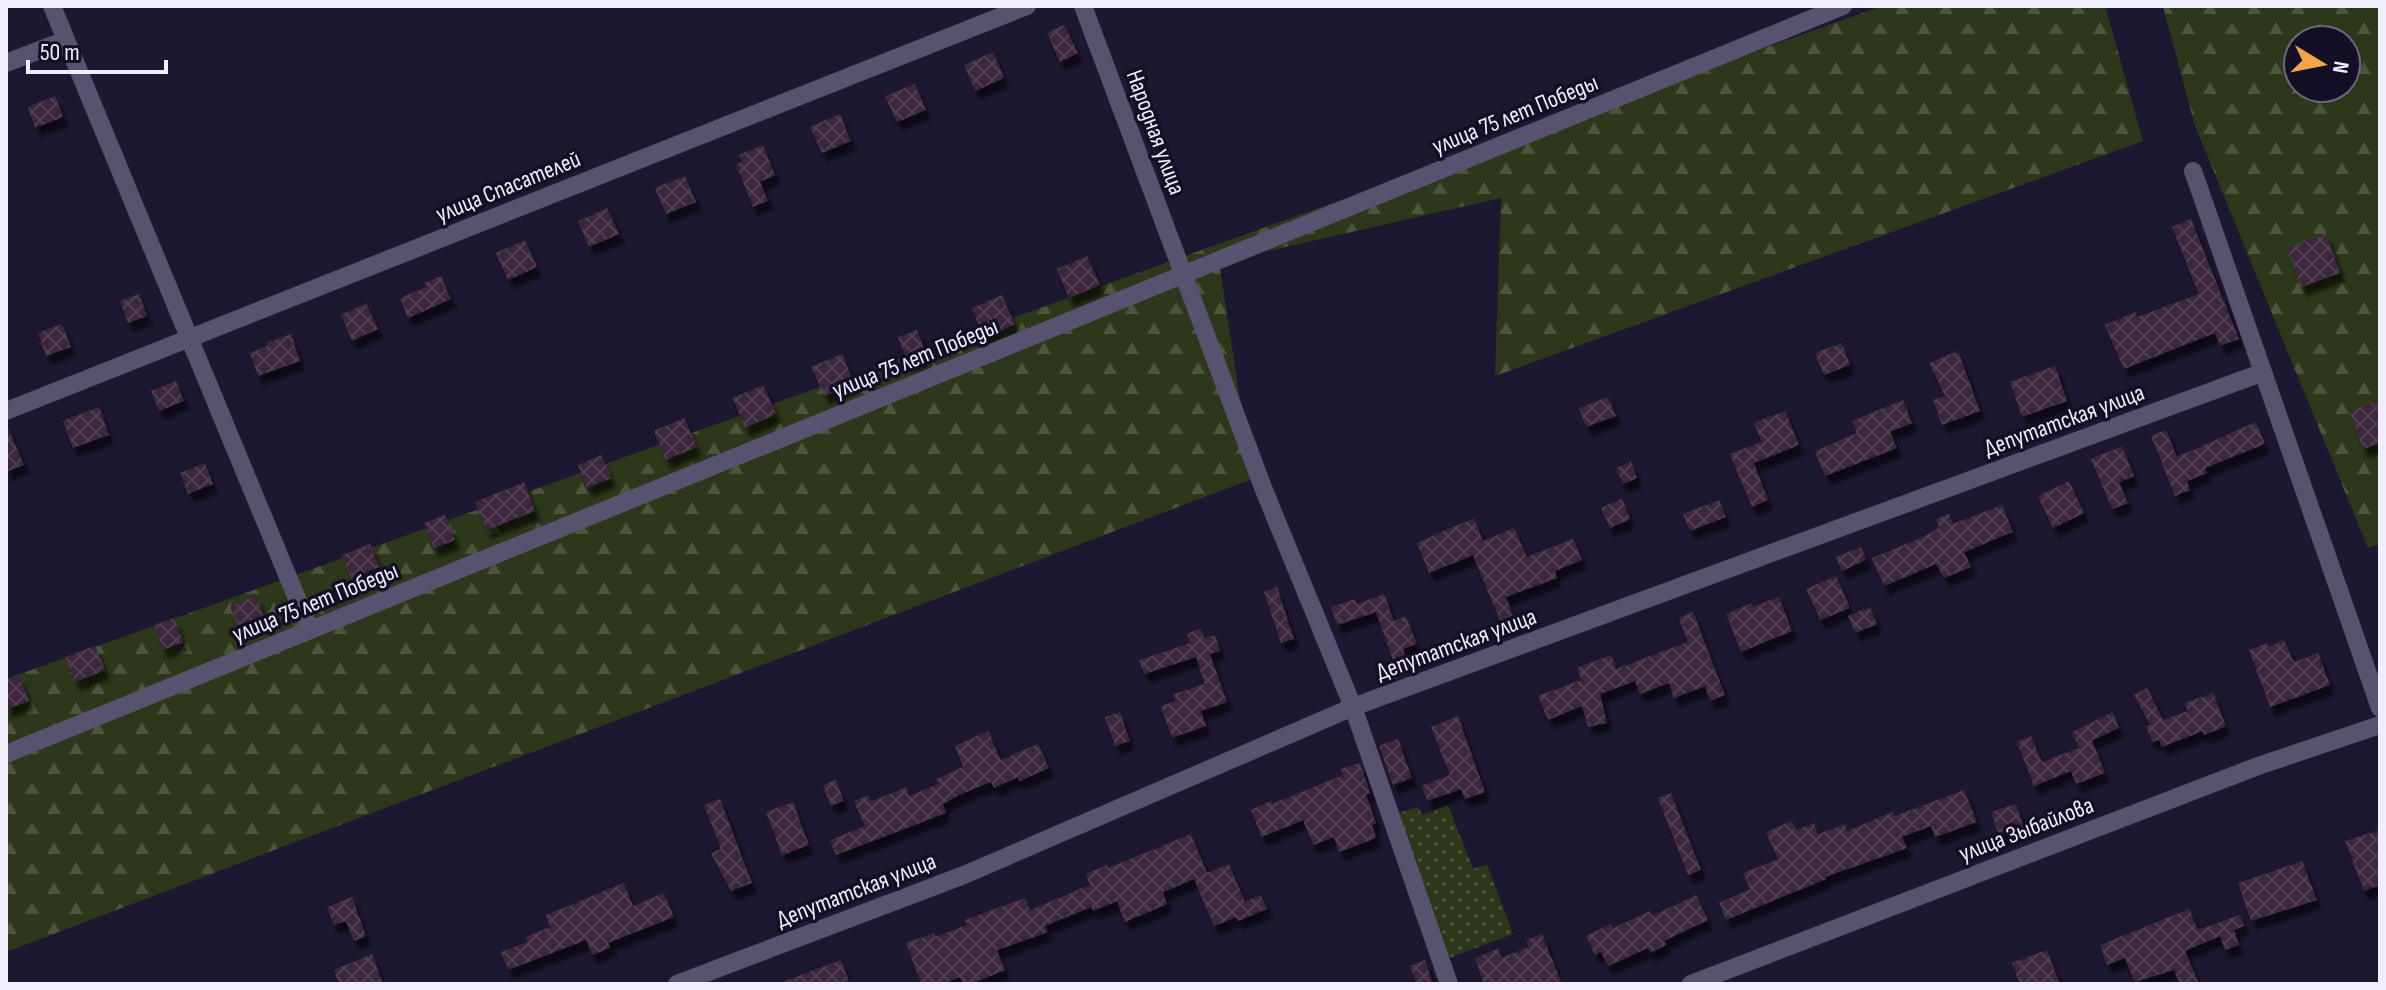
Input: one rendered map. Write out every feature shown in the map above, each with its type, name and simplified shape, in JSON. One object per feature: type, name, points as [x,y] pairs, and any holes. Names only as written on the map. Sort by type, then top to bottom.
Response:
[{"type":"street","points":[[52,6],[310,630]]},
{"type":"street","name":"улица Спасателей","points":[[6,411],[1027,6]]},
{"type":"street","name":"Народная улица","points":[[1083,6],[1264,490],[1353,707],[1449,984]]},
{"type":"street","name":"улица 75 лет Победы","points":[[6,754],[1843,6]]},
{"type":"street","points":[[6,63],[66,40]]},
{"type":"street","points":[[2193,171],[2380,708]]},
{"type":"street","name":"Депутатская улица","points":[[677,984],[964,875],[1353,707],[2261,373]]},
{"type":"street","name":"улица Зыбайлова","points":[[1691,984],[2258,766],[2380,725]]},
{"type":"green space","points":[[1882,6],[2105,6],[2143,141],[1495,376],[1501,198],[1219,262],[1252,479],[6,952],[6,679]]},
{"type":"green space","points":[[2163,6],[2380,6],[2380,544],[2368,548],[2194,123]]},
{"type":"green space","points":[[1448,805],[1473,869],[1487,864],[1513,934],[1449,958],[1399,813],[1418,807],[1422,815]]},
{"type":"building","points":[[1064,25],[1078,53],[1060,62],[1047,33]]},
{"type":"building","points":[[993,52],[1004,78],[975,91],[964,65]]},
{"type":"building","points":[[915,84],[926,110],[897,122],[885,96]]},
{"type":"building","points":[[55,96],[63,117],[35,128],[28,107]]},
{"type":"building","points":[[840,114],[851,141],[822,153],[810,127]]},
{"type":"building","points":[[763,145],[775,175],[760,182],[768,201],[753,207],[736,164],[742,162],[739,155]]},
{"type":"building","points":[[685,176],[696,202],[666,214],[655,188]]},
{"type":"building","points":[[607,208],[619,234],[589,247],[578,221]]},
{"type":"building","points":[[2191,219],[2239,339],[2220,346],[2215,333],[2124,369],[2105,325],[2135,312],[2137,317],[2199,294],[2172,227]]},
{"type":"building","points":[[2326,234],[2340,273],[2301,287],[2287,248]]},
{"type":"building","points":[[525,240],[537,267],[508,280],[496,253]]},
{"type":"building","points":[[1087,256],[1100,285],[1069,298],[1057,269]]},
{"type":"building","points":[[441,276],[451,299],[408,318],[400,298],[426,287],[424,283]]},
{"type":"building","points":[[139,294],[147,316],[128,323],[120,301]]},
{"type":"building","points":[[1002,295],[1015,324],[984,338],[972,308]]},
{"type":"building","points":[[366,303],[378,329],[352,341],[341,315]]},
{"type":"building","points":[[62,324],[71,347],[46,356],[38,333]]},
{"type":"building","points":[[917,330],[927,356],[908,363],[898,337]]},
{"type":"building","points":[[291,334],[300,361],[258,376],[250,353]]},
{"type":"building","points":[[1842,343],[1850,365],[1824,375],[1815,353]]},
{"type":"building","points":[[1958,351],[1980,411],[1942,425],[1933,400],[1945,396],[1929,363]]},
{"type":"building","points":[[842,354],[854,383],[824,396],[811,367]]},
{"type":"building","points":[[2055,366],[2067,401],[2022,417],[2010,382]]},
{"type":"building","points":[[176,381],[184,401],[159,411],[151,391]]},
{"type":"building","points":[[763,385],[776,414],[745,428],[733,398]]},
{"type":"building","points":[[1608,397],[1616,416],[1586,427],[1579,408]]},
{"type":"building","points":[[1903,400],[1912,423],[1890,432],[1897,448],[1825,476],[1815,451],[1857,433],[1852,421]]},
{"type":"building","points":[[2380,400],[2380,443],[2363,449],[2349,411]]},
{"type":"building","points":[[99,407],[109,435],[73,448],[63,421]]},
{"type":"building","points":[[1785,411],[1799,445],[1754,463],[1768,500],[1752,507],[1730,454],[1762,442],[1754,423]]},
{"type":"building","points":[[684,418],[697,447],[666,460],[654,431]]},
{"type":"building","points":[[2256,422],[2265,444],[2205,468],[2207,473],[2187,481],[2190,490],[2175,496],[2151,436],[2166,430],[2177,457]]},
{"type":"building","points":[[6,423],[24,465],[6,472]]},
{"type":"building","points":[[2122,446],[2134,476],[2119,482],[2128,503],[2112,509],[2091,459]]},
{"type":"building","points":[[601,455],[611,478],[587,488],[578,465]]},
{"type":"building","points":[[1631,462],[1637,478],[1623,484],[1616,468]]},
{"type":"building","points":[[205,463],[213,484],[188,494],[180,473]]},
{"type":"building","points":[[2069,481],[2084,513],[2053,528],[2038,496]]},
{"type":"building","points":[[524,482],[535,511],[486,530],[475,502]]},
{"type":"building","points":[[1622,499],[1630,519],[1610,528],[1601,508]]},
{"type":"building","points":[[1719,500],[1726,517],[1690,531],[1683,514]]},
{"type":"building","points":[[2002,505],[2013,532],[1964,552],[1971,567],[1944,578],[1936,564],[1884,586],[1872,558],[1939,528],[1936,519],[1949,514],[1953,524]]},
{"type":"building","points":[[445,515],[455,540],[434,548],[424,523]]},
{"type":"building","points":[[1474,518],[1483,541],[1514,528],[1527,557],[1573,539],[1582,560],[1555,571],[1557,578],[1506,597],[1513,616],[1500,621],[1473,555],[1429,573],[1417,543]]},
{"type":"building","points":[[370,544],[379,567],[351,578],[342,555]]},
{"type":"building","points":[[1861,547],[1866,560],[1842,571],[1836,557]]},
{"type":"building","points":[[1836,576],[1850,608],[1820,620],[1806,589]]},
{"type":"building","points":[[1277,587],[1294,639],[1281,643],[1264,592]]},
{"type":"building","points":[[1384,594],[1394,621],[1406,616],[1417,644],[1403,649],[1406,658],[1394,663],[1376,612],[1337,625],[1331,607],[1355,599],[1357,604]]},
{"type":"building","points":[[256,596],[264,617],[238,627],[230,606]]},
{"type":"building","points":[[1779,597],[1792,631],[1741,652],[1726,614],[1752,603],[1753,607]]},
{"type":"building","points":[[1870,607],[1877,624],[1855,633],[1848,616]]},
{"type":"building","points":[[1693,612],[1725,695],[1710,701],[1705,686],[1674,698],[1669,683],[1640,694],[1635,681],[1600,694],[1607,723],[1588,727],[1582,706],[1548,720],[1538,696],[1581,680],[1577,668],[1611,655],[1616,669],[1688,642],[1679,618]]},
{"type":"building","points":[[174,618],[183,642],[163,650],[154,625]]},
{"type":"building","points":[[1201,628],[1204,638],[1215,635],[1220,651],[1210,654],[1227,702],[1201,711],[1206,726],[1172,738],[1161,706],[1176,701],[1174,694],[1205,684],[1196,657],[1144,674],[1139,660],[1190,643],[1187,634]]},
{"type":"building","points":[[2284,640],[2294,662],[2318,653],[2330,685],[2270,707],[2249,650]]},
{"type":"building","points":[[95,646],[105,670],[75,682],[65,657]]},
{"type":"building","points":[[19,675],[29,701],[6,709],[6,680]]},
{"type":"building","points":[[2147,688],[2163,720],[2188,711],[2185,703],[2213,693],[2226,726],[2204,735],[2203,731],[2162,747],[2159,740],[2152,742],[2146,726],[2150,725],[2134,695]]},
{"type":"building","points":[[1120,712],[1130,741],[1115,746],[1105,717]]},
{"type":"building","points":[[2113,712],[2119,728],[2092,740],[2105,773],[2076,784],[2071,771],[2034,786],[2017,742],[2031,736],[2042,762],[2079,748],[2072,732]]},
{"type":"building","points":[[1458,716],[1485,792],[1465,799],[1461,789],[1427,801],[1422,786],[1450,775],[1431,727]]},
{"type":"building","points":[[988,731],[1001,760],[1038,744],[1049,768],[1020,781],[1018,777],[994,788],[991,782],[959,795],[943,804],[946,813],[836,855],[830,840],[865,826],[854,801],[868,796],[871,802],[906,787],[909,796],[938,784],[936,779],[963,767],[955,746]]},
{"type":"building","points":[[1398,739],[1412,778],[1393,785],[1379,746]]},
{"type":"building","points":[[1360,763],[1370,793],[1366,794],[1376,823],[1372,825],[1376,838],[1339,852],[1334,837],[1313,845],[1303,820],[1262,837],[1251,810],[1343,775],[1341,769]]},
{"type":"building","points":[[836,780],[844,801],[831,806],[823,785]]},
{"type":"building","points":[[1964,790],[1977,822],[1935,837],[1931,826],[1902,837],[1907,848],[1825,877],[1726,920],[1719,903],[1750,889],[1743,873],[1778,859],[1766,832],[1792,821],[1796,830],[1814,823],[1818,834],[1845,824],[1847,831],[1893,812],[1895,816]]},
{"type":"building","points":[[1671,793],[1701,870],[1688,875],[1658,798]]},
{"type":"building","points":[[720,799],[752,883],[731,891],[711,853],[721,849],[704,805]]},
{"type":"building","points":[[793,802],[809,845],[782,855],[766,812]]},
{"type":"building","points":[[2016,804],[2024,828],[1999,836],[1991,812]]},
{"type":"building","points":[[2380,830],[2380,885],[2364,891],[2345,841]]},
{"type":"building","points":[[1191,834],[1207,873],[1229,864],[1245,902],[1261,895],[1267,909],[1238,921],[1236,917],[1214,926],[1194,879],[1163,892],[1167,904],[1125,922],[1117,901],[1093,911],[1091,907],[1045,926],[1048,932],[997,950],[1005,970],[971,984],[963,984],[960,977],[943,984],[921,984],[906,943],[934,933],[935,937],[967,925],[965,920],[1025,898],[1030,910],[1090,885],[1086,874]]},
{"type":"building","points":[[2302,861],[2317,900],[2251,921],[2238,883]]},
{"type":"building","points":[[624,883],[633,906],[664,893],[674,917],[608,943],[610,948],[592,955],[586,940],[508,970],[501,952],[528,942],[526,937],[550,927],[546,915]]},
{"type":"building","points":[[1696,895],[1708,920],[1664,941],[1666,945],[1650,953],[1648,948],[1608,966],[1601,952],[1595,955],[1586,936],[1650,911],[1652,916]]},
{"type":"building","points":[[352,897],[366,936],[354,941],[346,921],[334,925],[327,907]]},
{"type":"building","points":[[2189,909],[2198,930],[2240,915],[2244,926],[2234,930],[2239,945],[2225,950],[2220,936],[2185,951],[2199,984],[2180,984],[2174,970],[2135,982],[2125,958],[2107,965],[2100,945]]},
{"type":"building","points":[[1542,934],[1562,984],[1484,984],[1475,958],[1498,949],[1501,958],[1529,947],[1526,940]]},
{"type":"building","points":[[2047,950],[2060,984],[2020,984],[2012,963]]},
{"type":"building","points":[[372,954],[383,984],[339,984],[334,970]]},
{"type":"building","points":[[841,960],[850,984],[782,984],[782,982]]},
{"type":"building","points":[[1425,960],[1433,984],[1416,984],[1410,966]]}]
